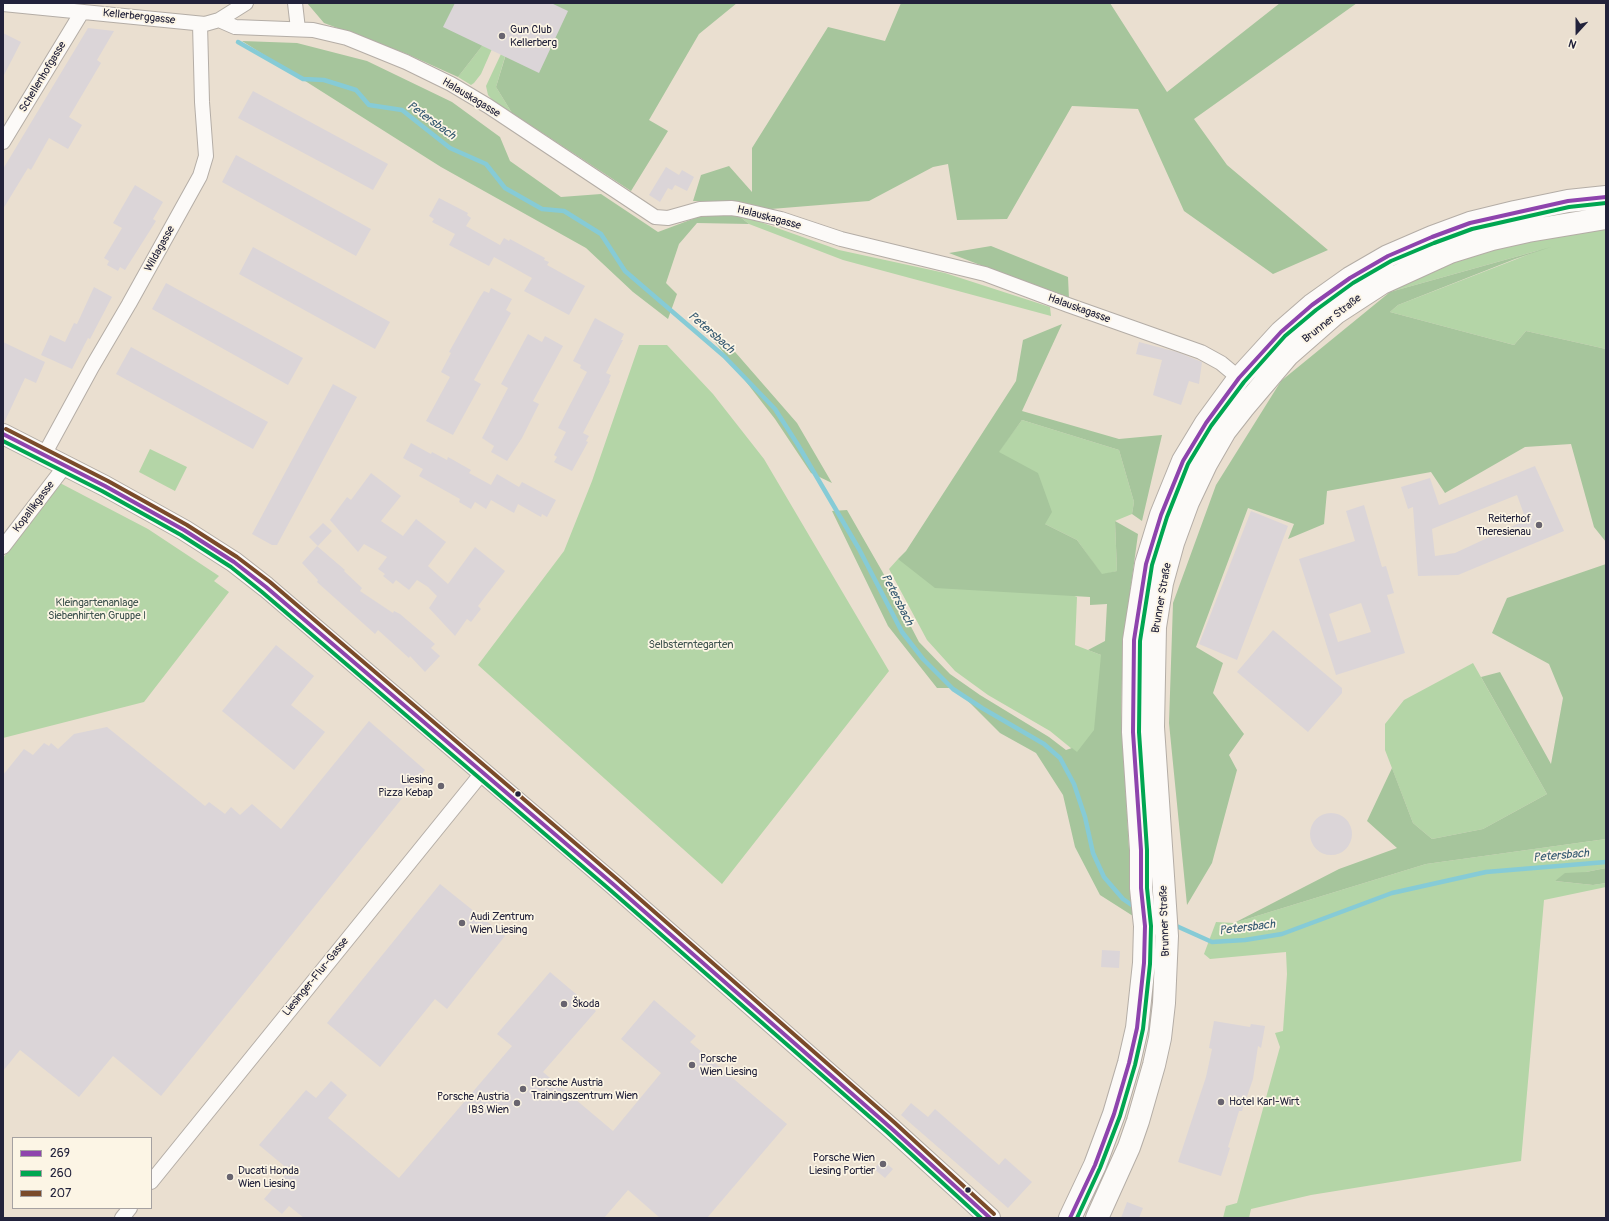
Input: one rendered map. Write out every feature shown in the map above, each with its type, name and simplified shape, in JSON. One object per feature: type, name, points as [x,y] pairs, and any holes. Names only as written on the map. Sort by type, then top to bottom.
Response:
[{"type":"main road","name":"Brunner Straße","points":[[1070,1218],[1095,1165],[1114,1114],[1134,1047],[1144,963],[1144,926],[1141,888],[1141,850],[1133,732],[1132,694],[1134,640],[1146,564],[1161,514],[1183,461],[1206,423],[1239,378],[1281,332],[1312,305],[1350,278],[1388,256],[1470,223],[1568,201],[1606,197]]},
{"type":"main road","name":"Brunner Straße","points":[[1097,1218],[1129,1147],[1154,1065],[1164,1003],[1167,936],[1153,727],[1155,627],[1162,583],[1173,543],[1188,502],[1206,464],[1225,431],[1264,381],[1288,355],[1336,313],[1382,283],[1450,252],[1492,239],[1528,230],[1606,218]]},
{"type":"main road","points":[[3,434],[184,530],[234,562],[266,587],[613,884],[891,1128],[990,1218]]},
{"type":"street","name":"Kellerberggasse","points":[[3,4],[205,24],[219,20],[246,3]]},
{"type":"street","points":[[295,3],[298,29]]},
{"type":"street","name":"Schellenhofgasse","points":[[3,142],[82,12]]},
{"type":"street","name":"Halauskagasse","points":[[219,20],[235,26],[312,30],[347,38],[406,62],[451,84],[488,106],[655,217],[668,218],[700,209],[738,209],[781,218],[841,239],[985,274],[1201,352],[1221,363],[1239,378]]},
{"type":"street","name":"Wildagasse","points":[[44,455],[200,176],[206,156],[202,102],[200,24]]},
{"type":"street","name":"Kopallikgasse","points":[[3,547],[65,466]]},
{"type":"street","name":"Liesinger-Flur-Gasse","points":[[152,1181],[482,773]]},
{"type":"street","points":[[122,1218],[129,1209]]},
{"type":"green space","points":[[307,3],[737,3],[699,34],[649,120],[668,131],[631,191],[512,113],[496,87],[507,51],[486,41],[458,77],[407,54],[324,23]]},
{"type":"green space","points":[[901,3],[1110,3],[1167,92],[1280,3],[1357,3],[1194,119],[1227,165],[1328,250],[1273,274],[1184,211],[1138,109],[1072,106],[1007,219],[957,220],[948,164],[933,167],[869,201],[771,209],[734,202],[693,201],[701,175],[729,166],[752,192],[752,148],[828,27],[885,41]]},
{"type":"green space","points":[[242,41],[297,43],[367,61],[452,102],[500,137],[510,161],[561,197],[601,194],[658,232],[698,217],[735,213],[749,224],[697,223],[679,244],[666,283],[677,294],[668,319],[633,292],[586,248],[441,167]]},
{"type":"green space","points":[[486,41],[507,50],[496,87],[512,113],[495,103],[488,95],[486,86],[501,54],[492,49],[481,74],[471,85],[458,77]]},
{"type":"green space","points":[[735,213],[839,250],[945,273],[1050,307],[1051,316],[843,260],[749,224]]},
{"type":"green space","points":[[1606,228],[1606,349],[1526,331],[1514,345],[1390,312],[1398,305],[1540,250],[1390,292],[1410,278],[1472,255],[1558,233]]},
{"type":"green space","points":[[991,246],[1068,277],[1069,299],[949,253]]},
{"type":"green space","points":[[1551,247],[1515,259],[1398,305],[1390,312],[1514,345],[1526,331],[1606,349],[1606,542],[1594,527],[1571,444],[1525,447],[1445,493],[1431,472],[1327,491],[1324,524],[1288,539],[1294,524],[1248,508],[1196,647],[1223,663],[1213,693],[1244,734],[1229,755],[1237,770],[1212,863],[1187,905],[1169,723],[1173,603],[1216,485],[1281,381],[1390,292]]},
{"type":"green space","points":[[1062,324],[1022,411],[1119,439],[1162,435],[1142,521],[1132,514],[1134,502],[1119,450],[1022,420],[999,452],[1038,473],[1052,512],[1045,524],[1077,540],[1102,574],[1117,571],[1115,521],[1138,534],[1123,645],[1121,713],[1133,916],[1100,895],[1075,847],[1063,795],[1036,753],[1000,733],[955,688],[937,688],[888,626],[832,511],[847,510],[882,571],[919,642],[950,674],[980,695],[1049,737],[1066,750],[1072,748],[1077,752],[1094,730],[1101,655],[1088,650],[1105,641],[1107,604],[1090,605],[1090,597],[935,588],[898,559],[906,551],[1016,381],[1023,340]]},
{"type":"green space","points":[[722,337],[797,423],[832,483],[811,473],[775,419],[712,338]]},
{"type":"green space","name":"Selbsterntegarten","points":[[639,345],[667,345],[713,394],[764,459],[889,671],[722,884],[478,665],[564,551],[592,481]]},
{"type":"green space","points":[[1022,420],[1119,450],[1134,502],[1132,514],[1115,521],[1117,571],[1102,575],[1077,540],[1045,524],[998,452]]},
{"type":"green space","points":[[150,449],[187,467],[175,491],[139,472]]},
{"type":"green space","name":"Kleingartenanlage Siebenhirten Gruppe I","points":[[60,483],[148,529],[219,576],[214,581],[229,592],[144,702],[3,738],[3,558]]},
{"type":"green space","points":[[898,559],[986,561],[1077,597],[1075,645],[1101,655],[1116,776],[1077,753],[1050,731],[988,695],[955,671],[927,640],[889,569]]},
{"type":"green space","points":[[1606,564],[1606,839],[1426,864],[1234,923],[1339,869],[1397,848],[1367,821],[1392,768],[1413,823],[1432,839],[1483,829],[1547,794],[1481,677],[1500,672],[1551,764],[1563,698],[1549,664],[1492,633],[1507,598]]},
{"type":"green space","points":[[1473,663],[1547,794],[1483,829],[1432,839],[1413,823],[1385,750],[1385,724],[1404,700]]},
{"type":"green space","points":[[1606,839],[1606,868],[1555,881],[1593,885],[1606,883],[1606,887],[1544,900],[1521,1161],[1311,1195],[1251,1209],[1249,1218],[1223,1218],[1226,1206],[1237,1203],[1280,1047],[1275,1033],[1283,1031],[1287,974],[1286,952],[1210,959],[1204,954],[1216,922],[1234,923],[1426,864]]},
{"type":"green space","points":[[1606,868],[1606,883],[1593,885],[1555,881],[1565,873],[1586,872]]},
{"type":"building","points":[[455,3],[551,3],[568,11],[539,73],[443,27]]},
{"type":"building","points":[[88,28],[114,31],[97,60],[101,63],[69,117],[82,125],[68,149],[49,138],[31,170],[28,168],[3,209],[3,169]]},
{"type":"building","points":[[3,33],[21,42],[3,77]]},
{"type":"building","points":[[253,91],[388,164],[373,190],[238,118]]},
{"type":"building","points":[[236,155],[371,229],[356,256],[222,182]]},
{"type":"building","points":[[666,167],[679,175],[682,170],[694,177],[687,191],[675,185],[672,190],[668,188],[660,202],[649,195]]},
{"type":"building","points":[[135,185],[163,202],[153,219],[156,221],[125,270],[120,267],[118,271],[107,265],[109,261],[104,258],[122,228],[113,223]]},
{"type":"building","points":[[439,198],[468,213],[467,215],[471,218],[466,226],[500,245],[504,238],[509,241],[510,239],[545,258],[544,260],[549,262],[547,265],[585,286],[569,315],[524,291],[532,278],[494,257],[489,266],[449,245],[455,234],[432,222],[434,219],[429,216]]},
{"type":"building","points":[[253,247],[390,322],[375,349],[239,274]]},
{"type":"building","points":[[166,283],[303,358],[288,385],[152,309]]},
{"type":"building","points":[[94,287],[112,297],[72,369],[41,355],[50,335],[65,342],[74,323],[77,324]]},
{"type":"building","points":[[491,288],[512,299],[506,310],[511,313],[474,380],[481,384],[453,435],[426,421],[450,377],[441,372],[451,353],[449,352],[480,297],[484,291],[489,293]]},
{"type":"building","points":[[595,318],[624,334],[621,340],[623,340],[606,373],[611,375],[610,381],[583,433],[589,436],[586,441],[588,442],[572,471],[554,462],[557,457],[554,455],[566,432],[558,428],[587,372],[580,368],[581,365],[573,361]]},
{"type":"building","points":[[528,334],[542,342],[545,336],[563,346],[533,401],[539,404],[522,438],[507,461],[491,452],[494,446],[482,438],[508,388],[501,384]]},
{"type":"building","points":[[3,342],[45,362],[36,383],[25,378],[4,423]]},
{"type":"building","points":[[1139,342],[1177,352],[1202,362],[1199,384],[1189,381],[1181,405],[1153,395],[1162,360],[1136,354]]},
{"type":"building","points":[[131,347],[268,422],[253,449],[116,374]]},
{"type":"building","points":[[333,384],[357,397],[277,545],[272,545],[252,534]]},
{"type":"building","points":[[411,443],[431,454],[432,452],[447,460],[448,457],[471,470],[469,473],[491,485],[497,474],[519,487],[522,482],[556,500],[547,517],[542,514],[541,517],[518,504],[514,513],[491,500],[486,509],[475,502],[471,509],[459,502],[460,499],[419,476],[423,469],[403,458]]},
{"type":"building","name":"Reiterhof Theresienau","points":[[1535,466],[1564,531],[1458,575],[1418,576],[1413,507],[1408,509],[1401,487],[1430,478],[1439,505]],"holes":[[[1517,495],[1526,520],[1455,553],[1435,556],[1432,529]]]},
{"type":"building","points":[[371,473],[401,496],[381,521],[403,536],[416,519],[446,542],[428,566],[448,584],[475,547],[505,571],[478,606],[481,609],[471,622],[467,619],[455,636],[429,608],[437,596],[428,587],[417,580],[409,590],[396,580],[393,584],[383,576],[385,574],[378,569],[387,557],[364,544],[358,552],[330,520],[347,497],[351,500]]},
{"type":"building","points":[[1364,505],[1382,567],[1386,566],[1394,593],[1387,595],[1405,653],[1336,675],[1299,559],[1355,541],[1346,511]],"holes":[[[1361,603],[1371,632],[1338,642],[1329,614]]]},
{"type":"building","points":[[1251,511],[1288,526],[1237,660],[1199,644]]},
{"type":"building","points":[[323,523],[332,531],[318,546],[309,537]]},
{"type":"building","points":[[317,546],[345,570],[344,571],[362,588],[360,591],[393,613],[394,611],[400,614],[435,644],[431,648],[440,656],[425,672],[410,656],[409,658],[378,630],[375,634],[317,582],[318,580],[302,563]]},
{"type":"building","points":[[1273,630],[1342,688],[1342,693],[1308,732],[1237,672]]},
{"type":"building","points":[[276,645],[314,676],[291,705],[325,732],[294,770],[222,711]]},
{"type":"building","points":[[369,721],[425,770],[161,1096],[113,1056],[79,1097],[20,1050],[3,1071],[3,775],[24,749],[33,755],[44,743],[49,746],[51,743],[58,749],[74,734],[107,727],[205,806],[209,802],[225,814],[231,807],[240,815],[252,804],[281,829]]},
{"type":"building","points":[[1327,813],[1335,813],[1346,819],[1352,830],[1352,838],[1346,849],[1335,855],[1327,855],[1316,849],[1310,838],[1310,830],[1316,819]]},
{"type":"building","points":[[440,884],[505,936],[447,1009],[435,999],[380,1067],[327,1023]]},
{"type":"building","points":[[1102,950],[1120,951],[1119,968],[1101,967]]},
{"type":"building","points":[[550,972],[596,1011],[543,1072],[613,1131],[661,1073],[621,1039],[654,1000],[696,1036],[690,1042],[787,1124],[707,1218],[660,1218],[628,1190],[604,1218],[304,1218],[289,1206],[282,1214],[264,1199],[289,1170],[259,1145],[306,1090],[316,1098],[331,1081],[347,1095],[328,1118],[399,1178],[512,1046],[497,1034]]},
{"type":"building","name":"Hotel Karl-Wirt","points":[[1214,1021],[1250,1027],[1251,1024],[1265,1026],[1261,1048],[1258,1046],[1253,1079],[1242,1111],[1239,1111],[1228,1147],[1230,1148],[1221,1176],[1178,1162],[1206,1077],[1212,1049],[1209,1048]]},
{"type":"building","points":[[911,1103],[928,1117],[935,1109],[999,1165],[1005,1158],[1032,1182],[1008,1208],[901,1115]]},
{"type":"building","name":"Porsche Wien Liesing Portier","points":[[882,1160],[893,1169],[885,1178],[874,1169]]},
{"type":"building","points":[[1127,1202],[1143,1208],[1139,1218],[1121,1218]]},
{"type":"waterway","name":"Petersbach","points":[[238,42],[303,79],[324,80],[356,90],[369,105],[402,110],[450,148],[486,164],[505,188],[542,209],[564,211],[601,234],[625,271],[724,356],[775,409],[798,445],[859,549],[902,632],[923,659],[953,689],[982,708],[1044,744],[1060,758],[1074,784],[1085,817],[1093,853],[1104,877],[1123,899],[1136,908]]},
{"type":"waterway","name":"Petersbach","points":[[1172,924],[1212,942],[1245,940],[1282,934],[1392,893],[1486,872],[1606,862]]},
{"type":"transit line","name":"269","points":[[1070,1218],[1095,1165],[1114,1114],[1129,1063],[1137,1028],[1144,963],[1145,926],[1141,888],[1141,850],[1133,732],[1134,640],[1146,564],[1161,515],[1183,461],[1206,423],[1239,378],[1281,332],[1312,305],[1350,278],[1388,256],[1470,223],[1568,201],[1606,197]]},
{"type":"transit line","name":"260","points":[[1077,1218],[1100,1168],[1120,1116],[1135,1065],[1143,1029],[1150,964],[1151,926],[1147,888],[1147,850],[1139,732],[1140,641],[1152,565],[1167,517],[1188,464],[1211,426],[1244,382],[1285,336],[1316,310],[1353,283],[1391,261],[1472,229],[1569,207],[1606,203]]},
{"type":"transit line","name":"207","points":[[6,429],[108,481],[187,525],[237,557],[270,582],[617,879],[895,1123],[994,1214]]},
{"type":"transit line","name":"269","points":[[3,434],[105,486],[184,530],[234,562],[266,587],[613,884],[891,1128],[990,1218]]},
{"type":"transit line","name":"260","points":[[3,441],[102,491],[181,535],[231,567],[609,889],[887,1132],[981,1218]]},
{"type":"place","name":"Gun Club Kellerberg","points":[[502,36]]},
{"type":"place","name":"Reiterhof Theresienau","points":[[1539,525]]},
{"type":"place","name":"Liesing Pizza Kebap","points":[[441,786]]},
{"type":"place","name":"Audi Zentrum Wien Liesing","points":[[462,923]]},
{"type":"place","name":"Škoda","points":[[564,1004]]},
{"type":"place","name":"Porsche Wien Liesing","points":[[692,1065]]},
{"type":"place","name":"Porsche Austria Trainingszentrum Wien","points":[[523,1089]]},
{"type":"place","name":"Hotel Karl-Wirt","points":[[1221,1102]]},
{"type":"place","name":"Porsche Austria IBS Wien","points":[[517,1103]]},
{"type":"place","name":"Porsche Wien Liesing Portier","points":[[883,1164]]},
{"type":"place","name":"Ducati Honda Wien Liesing","points":[[230,1177]]}]
